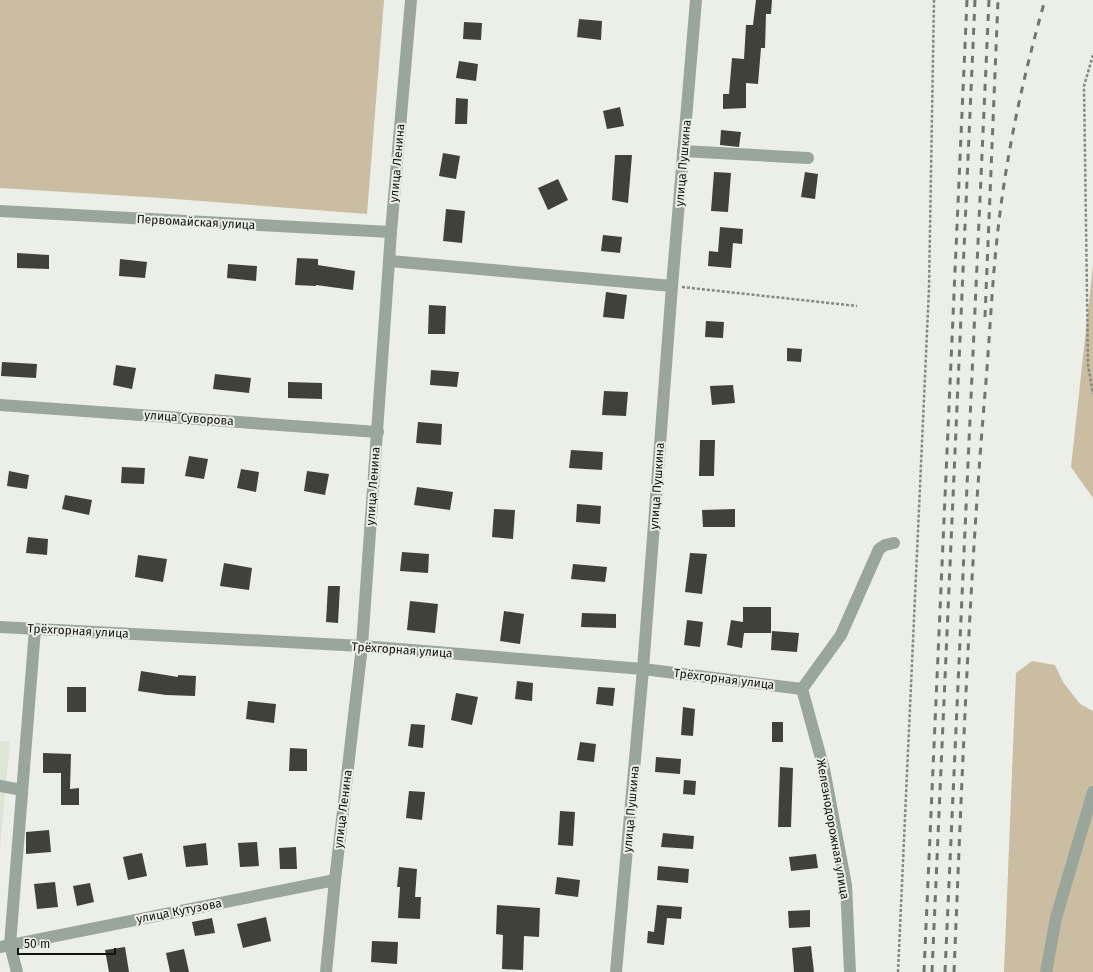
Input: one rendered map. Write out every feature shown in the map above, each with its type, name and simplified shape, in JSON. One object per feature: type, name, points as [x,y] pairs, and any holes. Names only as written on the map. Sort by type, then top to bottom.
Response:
[{"type":"street","name":"улица Ленина","points":[[326,972],[362,646],[391,232],[411,0]]},
{"type":"street","name":"улица Пушкина","points":[[616,972],[644,669],[672,286],[696,0]]},
{"type":"street","points":[[684,151],[808,158]]},
{"type":"street","name":"Первомайская улица","points":[[0,211],[391,232]]},
{"type":"street","points":[[390,261],[672,286]]},
{"type":"street","name":"улица Суворова","points":[[0,405],[378,432]]},
{"type":"street","points":[[802,689],[841,635],[879,549],[885,545],[894,543]]},
{"type":"street","name":"Трёхгорная улица","points":[[0,627],[362,646],[644,669],[802,689]]},
{"type":"street","points":[[17,972],[5,946],[22,790],[35,629]]},
{"type":"street","name":"Железнодорожная улица","points":[[802,689],[824,769],[846,885],[850,972]]},
{"type":"street","points":[[0,786],[22,790]]},
{"type":"street","points":[[1046,972],[1056,918],[1093,792]]},
{"type":"street","name":"улица Кутузова","points":[[5,946],[335,880]]},
{"type":"path","points":[[898,972],[929,288],[934,0]]},
{"type":"path","points":[[1093,55],[1084,86],[1088,365],[1093,394]]},
{"type":"path","points":[[672,286],[857,306]]},
{"type":"shaded area","points":[[0,0],[384,0],[367,214],[162,198],[0,188]]},
{"type":"shaded area","points":[[1093,265],[1093,498],[1071,467]]},
{"type":"shaded area","points":[[1032,661],[1055,665],[1063,682],[1080,704],[1093,711],[1093,972],[1004,972],[1016,673]]},
{"type":"shaded area","points":[[0,741],[10,742],[0,849]]},
{"type":"building","points":[[756,0],[772,0],[771,14],[766,14],[765,48],[761,48],[758,84],[746,83],[746,108],[723,109],[723,94],[729,94],[732,58],[744,59],[746,25],[753,25]]},
{"type":"building","points":[[579,19],[602,21],[601,40],[577,37]]},
{"type":"building","points":[[464,22],[482,23],[481,40],[463,39]]},
{"type":"building","points":[[459,61],[478,64],[476,81],[456,78]]},
{"type":"building","points":[[456,98],[468,99],[467,124],[455,124]]},
{"type":"building","points":[[620,107],[624,126],[607,129],[603,111]]},
{"type":"building","points":[[721,130],[741,132],[739,147],[720,145]]},
{"type":"building","points":[[443,153],[460,156],[456,179],[439,176]]},
{"type":"building","points":[[615,155],[632,155],[628,203],[612,200]]},
{"type":"building","points":[[714,172],[731,173],[728,212],[711,211]]},
{"type":"building","points":[[805,172],[818,174],[815,199],[801,197]]},
{"type":"building","points":[[558,179],[568,200],[548,210],[538,188]]},
{"type":"building","points":[[446,209],[465,211],[462,243],[443,241]]},
{"type":"building","points":[[720,227],[743,229],[742,244],[733,243],[731,268],[708,266],[709,251],[718,252]]},
{"type":"building","points":[[603,235],[622,237],[620,253],[601,251]]},
{"type":"building","points":[[17,253],[49,255],[49,269],[17,268]]},
{"type":"building","points":[[297,258],[318,259],[318,265],[355,271],[353,290],[316,285],[295,285]]},
{"type":"building","points":[[120,259],[147,262],[145,278],[119,276]]},
{"type":"building","points":[[228,264],[257,266],[256,281],[227,278]]},
{"type":"building","points":[[606,292],[627,295],[624,319],[603,317]]},
{"type":"building","points":[[429,305],[446,306],[445,334],[428,334]]},
{"type":"building","points":[[706,321],[724,322],[723,338],[705,337]]},
{"type":"building","points":[[787,348],[802,349],[801,362],[787,361]]},
{"type":"building","points":[[2,362],[37,364],[36,378],[1,376]]},
{"type":"building","points":[[116,365],[136,368],[132,389],[113,385]]},
{"type":"building","points":[[431,370],[459,372],[457,387],[430,385]]},
{"type":"building","points":[[215,374],[251,378],[249,393],[213,389]]},
{"type":"building","points":[[288,382],[322,383],[322,399],[288,398]]},
{"type":"building","points":[[733,385],[735,403],[712,405],[710,386]]},
{"type":"building","points":[[604,391],[628,392],[626,416],[602,415]]},
{"type":"building","points":[[418,422],[442,424],[441,445],[416,443]]},
{"type":"building","points":[[700,440],[715,440],[714,476],[699,476]]},
{"type":"building","points":[[571,450],[603,452],[602,470],[569,468]]},
{"type":"building","points":[[189,456],[208,459],[204,479],[185,476]]},
{"type":"building","points":[[122,467],[145,468],[144,484],[121,483]]},
{"type":"building","points":[[241,469],[259,472],[256,492],[237,488]]},
{"type":"building","points":[[9,471],[29,475],[27,489],[7,486]]},
{"type":"building","points":[[307,471],[329,474],[325,495],[304,491]]},
{"type":"building","points":[[417,487],[453,492],[450,510],[414,505]]},
{"type":"building","points":[[65,495],[92,500],[89,515],[62,509]]},
{"type":"building","points":[[577,504],[601,506],[600,524],[576,522]]},
{"type":"building","points":[[494,509],[515,510],[513,539],[492,537]]},
{"type":"building","points":[[735,509],[735,527],[703,527],[702,510]]},
{"type":"building","points":[[28,537],[48,539],[47,555],[26,553]]},
{"type":"building","points":[[402,552],[429,554],[428,573],[400,571]]},
{"type":"building","points":[[690,553],[707,554],[702,594],[685,592]]},
{"type":"building","points":[[138,555],[167,559],[163,582],[135,577]]},
{"type":"building","points":[[224,563],[252,568],[249,590],[220,586]]},
{"type":"building","points":[[573,564],[607,567],[605,582],[571,579]]},
{"type":"building","points":[[328,586],[340,586],[338,623],[326,622]]},
{"type":"building","points":[[410,601],[438,604],[435,633],[407,630]]},
{"type":"building","points":[[743,607],[771,607],[771,633],[744,633],[742,648],[727,645],[731,620],[743,622]]},
{"type":"building","points":[[504,611],[524,614],[520,644],[500,641]]},
{"type":"building","points":[[582,613],[616,614],[616,628],[581,627]]},
{"type":"building","points":[[687,620],[703,622],[700,647],[684,645]]},
{"type":"building","points":[[772,631],[799,633],[797,652],[771,650]]},
{"type":"building","points":[[141,671],[178,677],[178,675],[196,676],[195,696],[166,695],[138,691]]},
{"type":"building","points":[[517,681],[533,683],[532,701],[515,699]]},
{"type":"building","points":[[67,687],[86,687],[86,712],[67,712]]},
{"type":"building","points":[[598,687],[615,688],[613,706],[596,704]]},
{"type":"building","points":[[456,693],[478,697],[472,725],[451,720]]},
{"type":"building","points":[[248,701],[276,704],[274,723],[246,719]]},
{"type":"building","points":[[683,707],[695,709],[693,736],[681,735]]},
{"type":"building","points":[[772,722],[783,722],[783,742],[772,742]]},
{"type":"building","points":[[411,724],[425,725],[423,748],[408,746]]},
{"type":"building","points":[[580,742],[596,744],[594,762],[577,760]]},
{"type":"building","points":[[290,748],[307,749],[307,771],[289,771]]},
{"type":"building","points":[[43,753],[71,754],[70,789],[79,788],[79,805],[61,805],[61,773],[43,773]]},
{"type":"building","points":[[656,757],[681,759],[680,774],[655,772]]},
{"type":"building","points":[[780,767],[793,768],[791,827],[778,827]]},
{"type":"building","points":[[684,780],[696,781],[695,795],[683,794]]},
{"type":"building","points":[[409,791],[425,792],[422,820],[406,818]]},
{"type":"building","points":[[560,811],[575,812],[573,846],[558,845]]},
{"type":"building","points":[[49,830],[51,852],[26,854],[26,832]]},
{"type":"building","points":[[663,833],[694,836],[693,849],[661,847]]},
{"type":"building","points":[[257,842],[259,866],[240,867],[238,843]]},
{"type":"building","points":[[206,843],[208,865],[186,867],[183,846]]},
{"type":"building","points":[[296,847],[297,869],[280,869],[279,848]]},
{"type":"building","points":[[142,853],[147,876],[128,880],[123,857]]},
{"type":"building","points":[[816,854],[818,868],[791,871],[789,857]]},
{"type":"building","points":[[658,866],[689,869],[688,883],[657,880]]},
{"type":"building","points":[[399,867],[417,869],[415,897],[421,897],[420,919],[398,918],[400,887],[397,887]]},
{"type":"building","points":[[557,877],[580,880],[578,897],[555,894]]},
{"type":"building","points":[[55,882],[58,907],[37,909],[34,884]]},
{"type":"building","points":[[90,883],[94,902],[77,906],[73,886]]},
{"type":"building","points":[[497,905],[540,908],[539,937],[524,936],[523,970],[502,969],[503,935],[496,934]]},
{"type":"building","points":[[657,905],[682,907],[681,919],[667,918],[664,945],[647,943],[648,931],[654,932]]},
{"type":"building","points":[[810,910],[810,927],[789,928],[788,911]]},
{"type":"building","points":[[266,917],[271,941],[243,948],[237,924]]},
{"type":"building","points":[[212,918],[215,933],[195,936],[192,922]]},
{"type":"building","points":[[372,941],[398,942],[397,964],[371,962]]},
{"type":"building","points":[[811,946],[814,972],[794,972],[792,948]]},
{"type":"building","points":[[125,947],[129,972],[109,972],[105,950]]},
{"type":"building","points":[[184,949],[189,972],[170,972],[166,953]]},
{"type":"railway","points":[[924,972],[967,0]]},
{"type":"railway","points":[[932,972],[975,0]]},
{"type":"railway","points":[[945,972],[989,0]]},
{"type":"railway","points":[[985,317],[998,0]]},
{"type":"railway","points":[[954,972],[970,610],[979,465],[999,221],[1012,137],[1030,55],[1045,0]]}]
